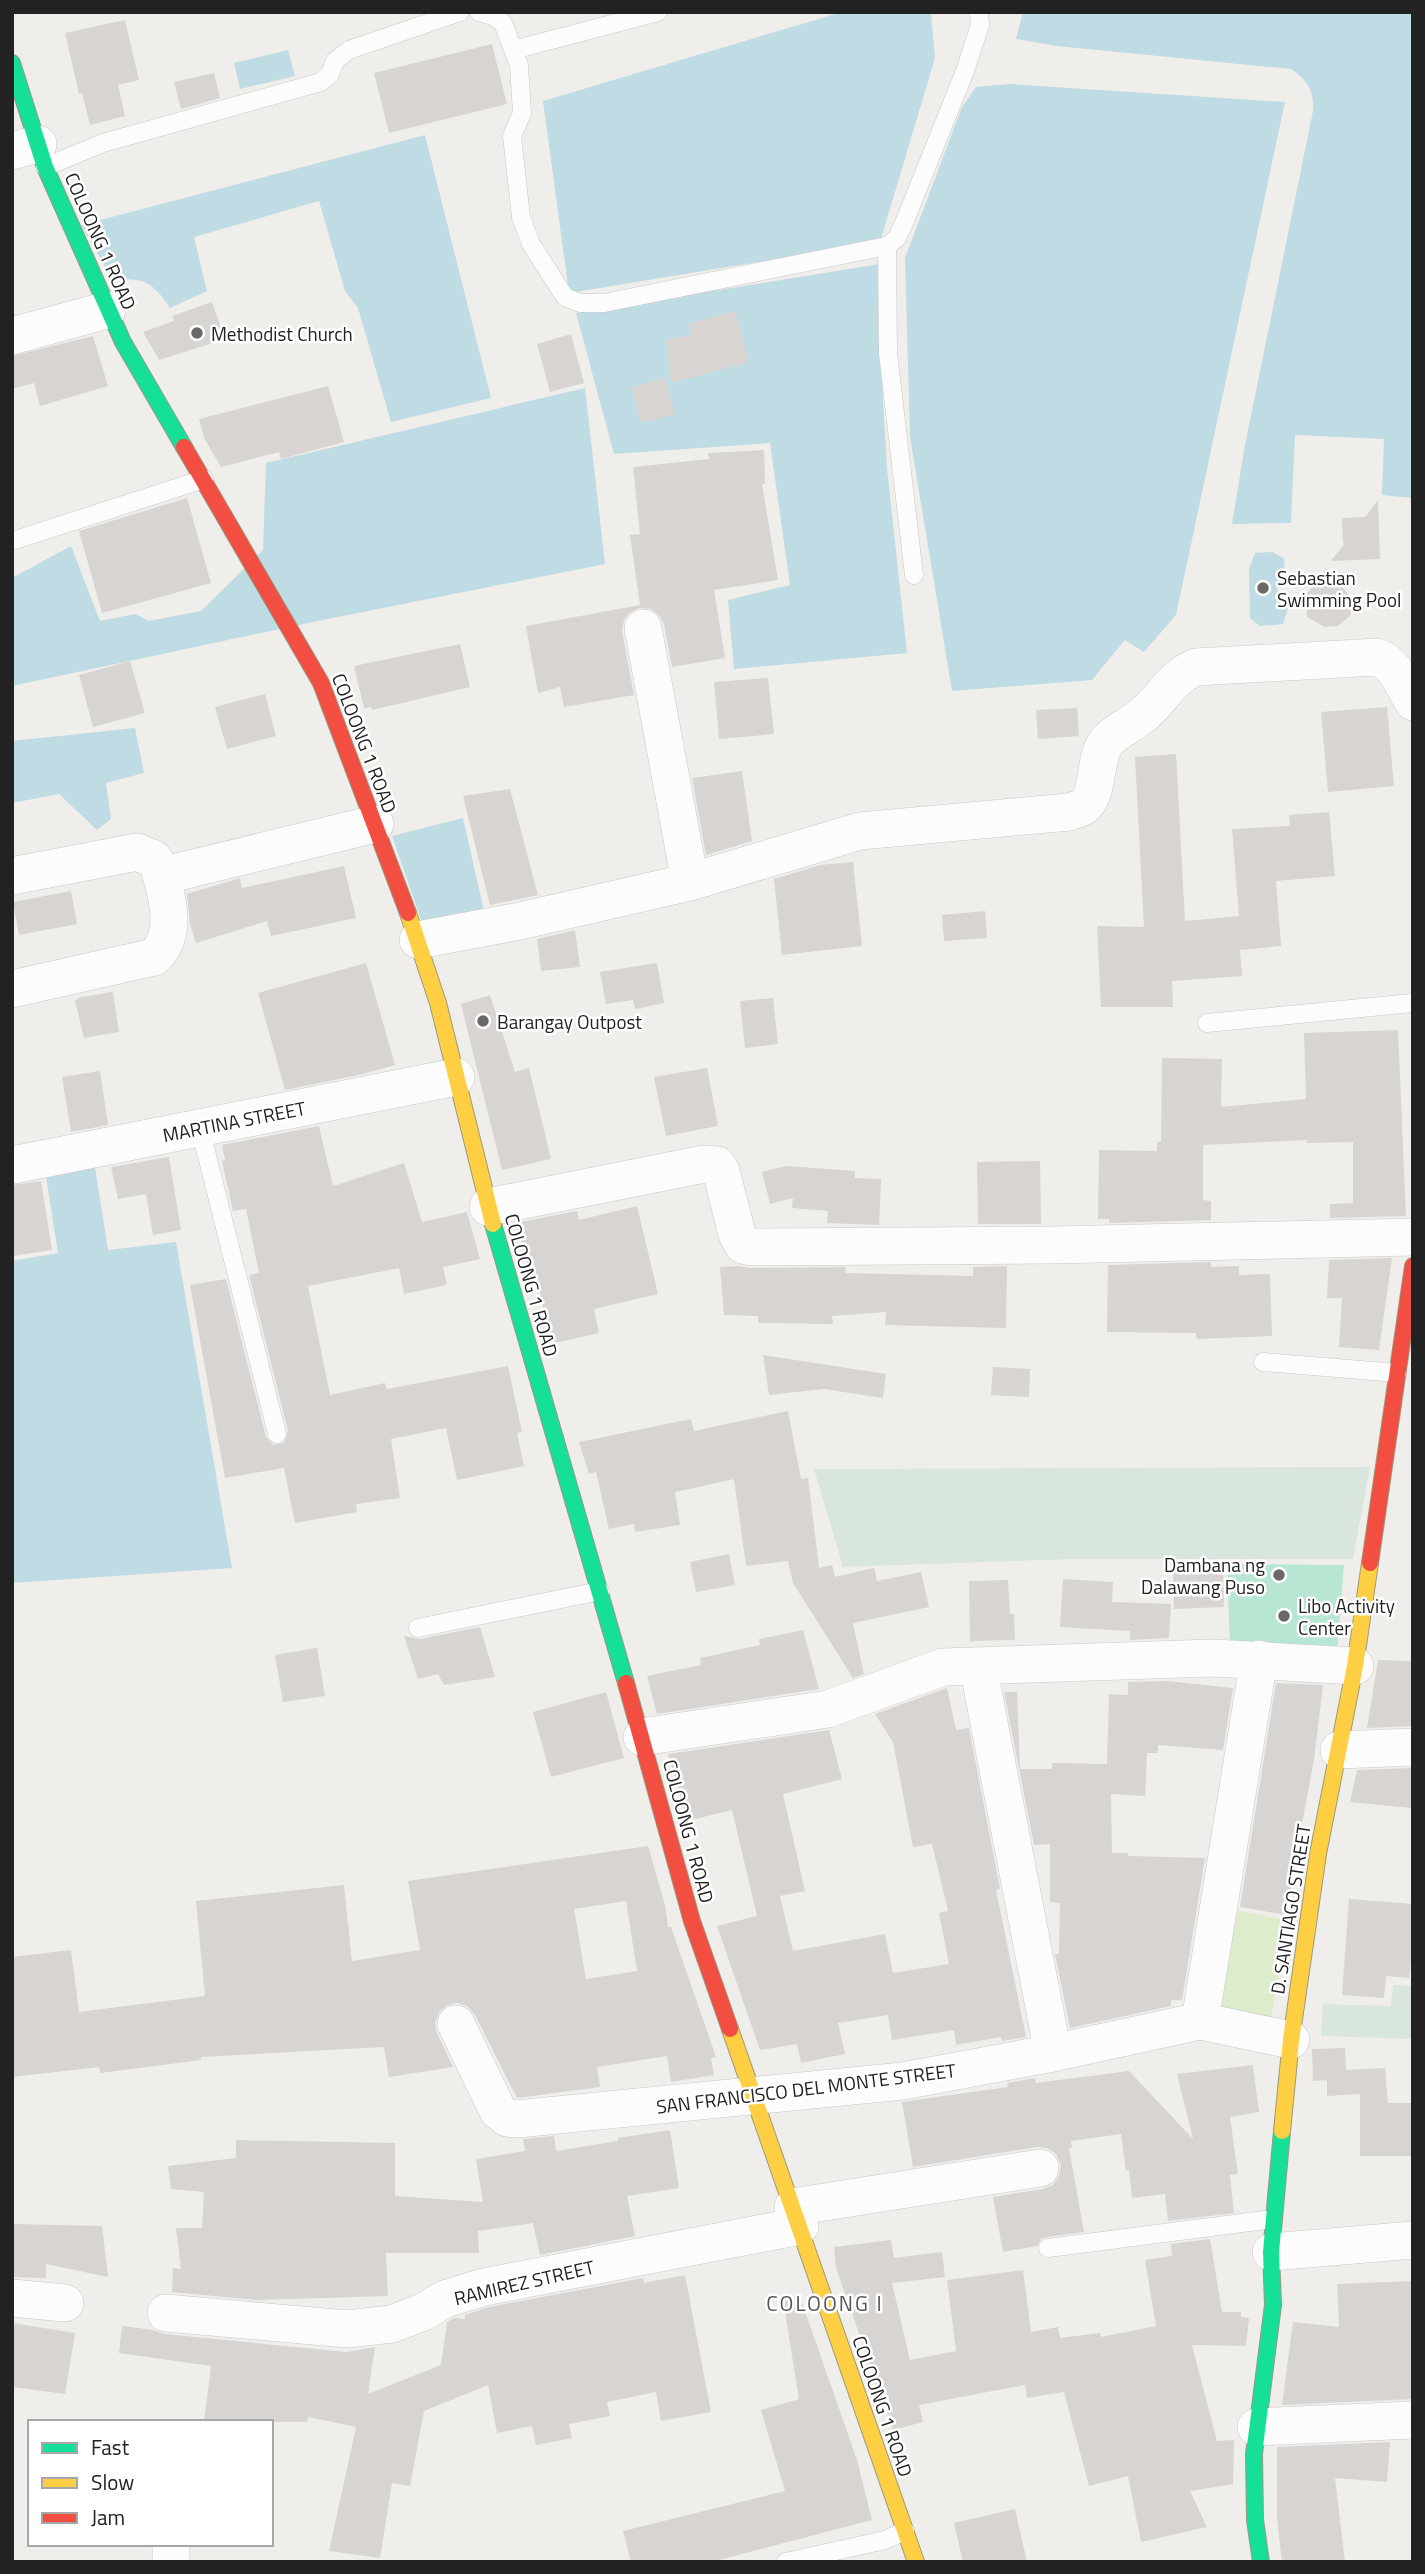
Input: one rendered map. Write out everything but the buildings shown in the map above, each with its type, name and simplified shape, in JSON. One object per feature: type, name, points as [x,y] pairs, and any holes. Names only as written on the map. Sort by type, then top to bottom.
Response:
[{"type":"street","name":"COLOONG 1 ROAD","points":[[12,63],[32,154],[123,342],[321,683],[418,940],[438,1003],[488,1207],[642,1737],[692,1921],[916,2562]]},
{"type":"street","points":[[12,336],[107,310]]},
{"type":"street","points":[[643,628],[690,882]]},
{"type":"street","points":[[418,940],[520,921],[690,882],[860,831],[1069,811],[1083,807],[1092,795],[1099,755],[1108,740],[1144,714],[1174,679],[1196,667],[1377,657],[1392,666],[1413,702]]},
{"type":"street","points":[[162,876],[374,824]]},
{"type":"street","points":[[12,876],[137,852],[154,859],[162,876],[169,929],[163,949],[154,957],[12,989]]},
{"type":"street","name":"MARTINA STREET","points":[[13,1164],[456,1077]]},
{"type":"street","points":[[488,1207],[704,1164],[717,1165],[721,1171],[737,1234],[743,1245],[751,1247],[1052,1245],[1413,1237]]},
{"type":"street","name":"D. SANTIAGO STREET","points":[[1261,2562],[1255,2520],[1254,2454],[1273,2305],[1272,2235],[1290,2040],[1318,1854],[1355,1666],[1413,1266]]},
{"type":"street","points":[[642,1737],[828,1709],[943,1667],[1213,1658],[1355,1666]]},
{"type":"street","points":[[1200,2021],[1259,1659]]},
{"type":"street","points":[[978,1666],[1053,2053]]},
{"type":"street","points":[[1339,1750],[1413,1747]]},
{"type":"street","name":"SAN FRANCISCO DEL MONTE STREET","points":[[456,2024],[498,2111],[507,2118],[903,2081],[1053,2053],[1200,2021],[1290,2040]]},
{"type":"street","name":"RAMIREZ STREET","points":[[166,2313],[347,2329],[392,2324],[424,2312],[445,2299],[484,2287],[796,2217],[1040,2168]]},
{"type":"street","points":[[1272,2235],[1413,2240]]},
{"type":"street","points":[[12,2298],[65,2303]]},
{"type":"street","points":[[1256,2427],[1413,2420]]},
{"type":"lane","points":[[32,154],[103,144],[321,82],[330,74],[335,61],[349,50],[460,12]]},
{"type":"lane","points":[[479,12],[503,23],[513,50],[522,89],[522,113],[512,136],[521,217],[531,244],[565,297],[580,303],[604,303],[887,246],[897,238],[904,223],[965,71],[980,25],[979,12]]},
{"type":"lane","points":[[513,50],[658,12]]},
{"type":"lane","points":[[887,246],[888,353],[914,575]]},
{"type":"lane","points":[[12,541],[204,479]]},
{"type":"lane","points":[[1207,1023],[1413,1003]]},
{"type":"lane","points":[[200,1128],[277,1434]]},
{"type":"lane","points":[[1263,1362],[1397,1373]]},
{"type":"lane","points":[[418,1628],[600,1591]]},
{"type":"lane","points":[[1048,2248],[1272,2235]]},
{"type":"lane","points":[[786,2562],[885,2540],[905,2531]]},
{"type":"green space","name":"Libo Activity Center","points":[[1227,1564],[1344,1565],[1337,1653],[1230,1647]]},
{"type":"green space","points":[[1229,1909],[1290,1921],[1271,2018],[1211,2006]]},
{"type":"shaded area","points":[[1370,1467],[1353,1559],[1076,1559],[843,1567],[814,1469]]},
{"type":"shaded area","points":[[1393,1985],[1413,1986],[1413,2039],[1321,2036],[1323,2004],[1391,2006]]},
{"type":"water","points":[[842,12],[931,13],[935,58],[880,242],[569,293],[543,101]]},
{"type":"water","points":[[1023,12],[1413,12],[1413,498],[1382,495],[1384,439],[1295,435],[1291,523],[1232,524],[1245,445],[1313,111],[1311,92],[1306,82],[1291,69],[1057,46],[1016,39]]},
{"type":"water","points":[[288,50],[295,76],[240,89],[234,63]]},
{"type":"water","points":[[1009,84],[1285,102],[1176,615],[1144,652],[1125,640],[1092,680],[952,691],[910,437],[905,258],[962,107],[976,87]]},
{"type":"water","points":[[425,135],[491,398],[391,422],[358,308],[345,291],[319,201],[194,237],[207,291],[170,308],[158,292],[146,283],[132,279],[113,280],[81,225]]},
{"type":"water","points":[[886,263],[880,348],[887,468],[907,653],[734,669],[728,600],[790,585],[770,443],[614,454],[576,313]]},
{"type":"water","points":[[585,388],[605,564],[12,686],[12,578],[71,546],[100,621],[135,614],[149,621],[201,611],[263,550],[266,463]]},
{"type":"water","name":"Sebastian Swimming Pool","points":[[1273,552],[1284,559],[1285,575],[1276,585],[1288,608],[1283,624],[1260,626],[1250,618],[1249,569],[1255,553]]},
{"type":"water","points":[[135,728],[144,773],[106,783],[111,819],[97,830],[59,794],[12,803],[12,741]]},
{"type":"water","points":[[463,818],[484,911],[426,934],[392,836]]},
{"type":"water","points":[[94,1161],[108,1250],[176,1242],[232,1568],[12,1583],[12,1261],[58,1253],[45,1170]]},
{"type":"traffic: fast","points":[[12,63],[45,167],[123,342],[184,447]]},
{"type":"traffic: fast","points":[[493,1224],[626,1683]]},
{"type":"traffic: fast","points":[[1261,2562],[1255,2520],[1254,2454],[1273,2305],[1271,2252],[1282,2131]]},
{"type":"traffic: slow","points":[[408,913],[438,1003],[493,1224]]},
{"type":"traffic: slow","points":[[1282,2131],[1291,2040],[1318,1854],[1355,1666],[1370,1563]]},
{"type":"traffic: slow","points":[[730,2029],[916,2562]]},
{"type":"traffic: jam","points":[[184,447],[321,683],[408,913]]},
{"type":"traffic: jam","points":[[1370,1563],[1413,1266]]},
{"type":"traffic: jam","points":[[626,1683],[692,1921],[730,2029]]},
{"type":"place","name":"Methodist Church","points":[[197,333]]},
{"type":"place","name":"Sebastian Swimming Pool","points":[[1263,588]]},
{"type":"place","name":"Barangay Outpost","points":[[483,1021]]},
{"type":"place","name":"Dambana ng Dalawang Puso","points":[[1279,1575]]},
{"type":"place","name":"Libo Activity Center","points":[[1284,1616]]},
{"type":"district","name":"COLOONG I","points":[[825,2303]]}]
